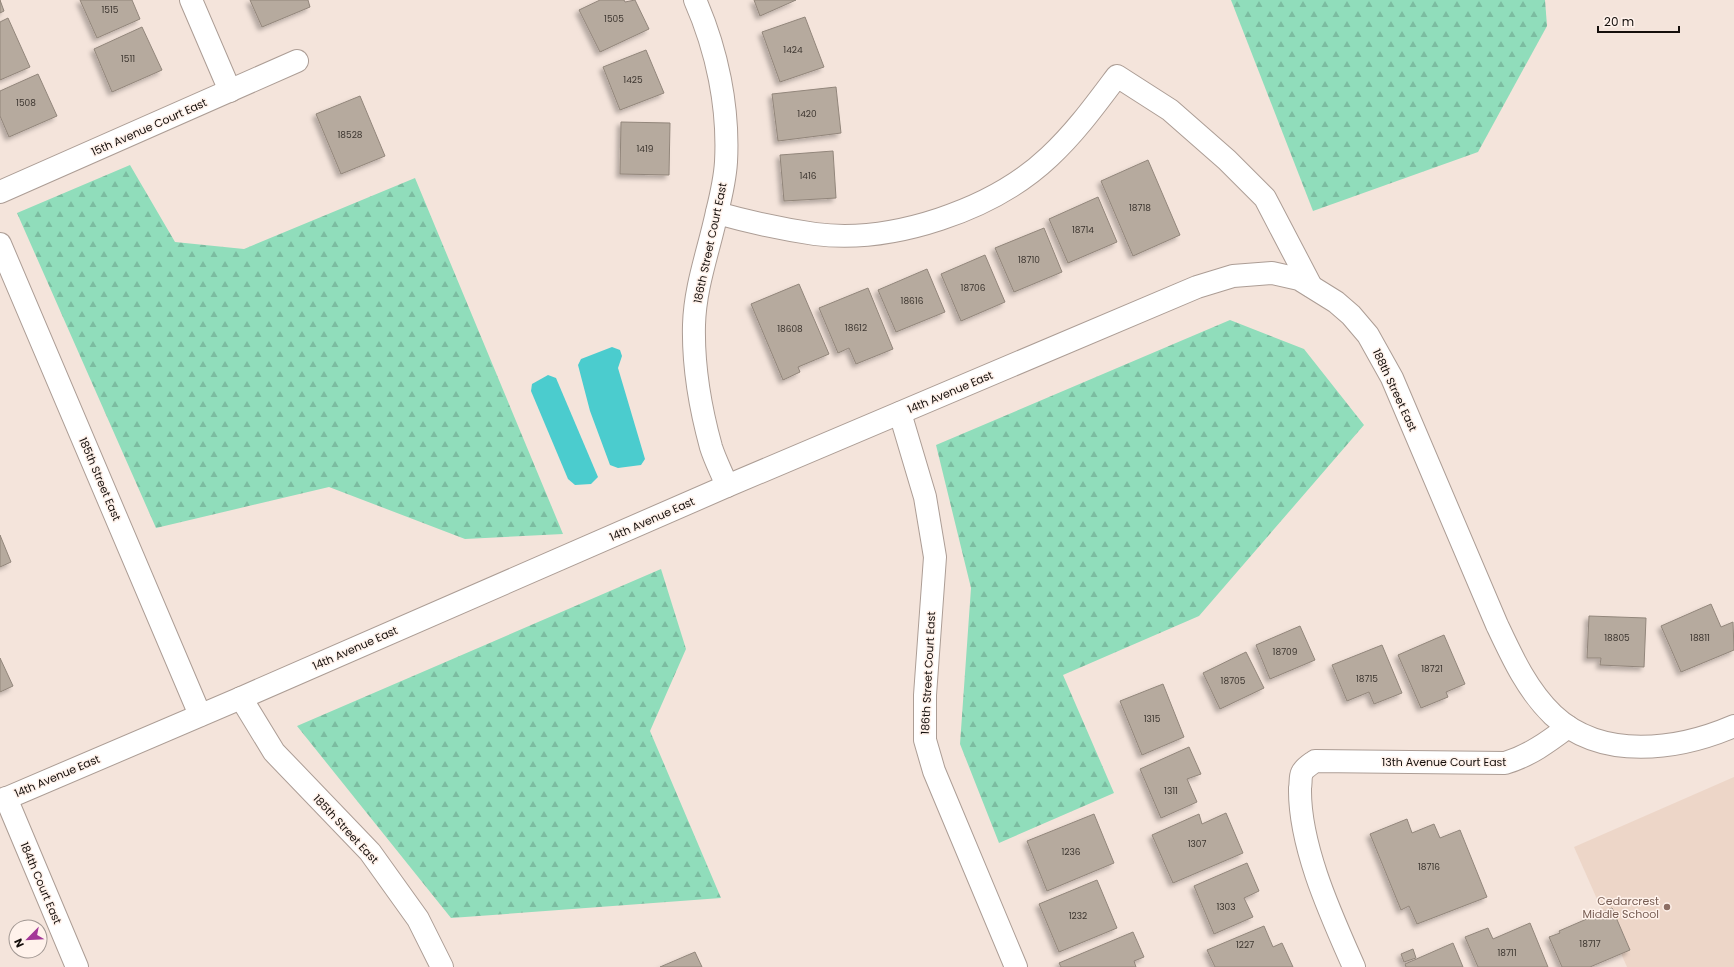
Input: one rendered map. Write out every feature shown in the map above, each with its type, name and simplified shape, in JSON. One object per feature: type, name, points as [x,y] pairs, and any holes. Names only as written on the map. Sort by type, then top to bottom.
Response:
[{"type":"street","points":[[191,0],[230,91]]},
{"type":"street","name":"186th Street Court East","points":[[695,0],[704,21],[716,66],[724,107],[727,137],[726,164],[717,213],[701,274],[694,323],[694,351],[698,388],[711,448],[727,486]]},
{"type":"street","name":"15th Avenue Court East","points":[[0,192],[297,61]]},
{"type":"street","name":"188th Street East","points":[[717,213],[752,222],[816,234],[854,235],[882,232],[947,218],[1009,188],[1048,158],[1076,130],[1117,76],[1170,110],[1227,160],[1265,198],[1311,286],[1336,302],[1351,314],[1368,334],[1392,378],[1497,625],[1515,662],[1531,688],[1553,715],[1568,727]]},
{"type":"street","name":"185th Street East","points":[[0,244],[200,715]]},
{"type":"street","name":"14th Avenue East","points":[[3,799],[241,698],[727,486],[1197,287],[1233,276],[1255,273],[1272,274],[1299,279],[1311,286]]},
{"type":"street","name":"186th Street Court East","points":[[900,413],[925,497],[935,557],[926,694],[925,740],[934,771],[1016,967]]},
{"type":"street","name":"185th Street East","points":[[241,698],[274,752],[370,852],[418,919],[442,967]]},
{"type":"street","points":[[1568,727],[1584,736],[1613,744],[1632,747],[1650,747],[1692,741],[1734,726]]},
{"type":"street","name":"13th Avenue Court East","points":[[1354,967],[1325,898],[1310,851],[1300,802],[1301,774],[1307,767],[1315,761],[1505,763],[1519,759],[1548,743],[1568,727]]},
{"type":"street","name":"184th Court East","points":[[3,799],[77,967]]},
{"type":"shaded area","name":"Cedarcrest Middle School","points":[[1734,777],[1734,967],[1627,967],[1574,847]]},
{"type":"green space","points":[[1231,0],[1545,0],[1547,26],[1478,152],[1313,211]]},
{"type":"green space","points":[[130,165],[175,242],[244,249],[415,178],[563,534],[465,539],[329,487],[156,528],[17,213]]},
{"type":"green space","points":[[1230,320],[1304,349],[1364,425],[1199,616],[1063,675],[1114,793],[999,843],[960,744],[971,588],[936,445]]},
{"type":"green space","points":[[661,569],[686,649],[650,731],[721,898],[451,918],[297,726]]},
{"type":"water","points":[[612,347],[620,350],[622,356],[618,368],[645,459],[641,465],[618,468],[610,465],[590,411],[578,365],[581,359]]},
{"type":"water","points":[[548,375],[556,378],[598,477],[591,484],[575,485],[568,479],[531,391],[532,384]]},
{"type":"building","points":[[0,0],[4,11],[0,13]]},
{"type":"building","points":[[80,0],[132,0],[140,19],[97,38]]},
{"type":"building","points":[[250,0],[308,0],[310,7],[262,27]]},
{"type":"building","points":[[600,0],[624,0],[625,2],[635,0],[649,29],[600,52],[579,10]]},
{"type":"building","points":[[754,0],[796,0],[760,16]]},
{"type":"building","points":[[805,17],[824,67],[780,82],[762,32]]},
{"type":"building","points":[[8,18],[30,67],[0,80],[0,22]]},
{"type":"building","points":[[142,27],[162,70],[112,92],[94,49]]},
{"type":"building","points":[[646,50],[664,93],[620,110],[603,67]]},
{"type":"building","points":[[38,74],[57,116],[9,137],[0,116],[0,91]]},
{"type":"building","points":[[836,87],[841,133],[778,141],[772,94]]},
{"type":"building","points":[[360,96],[385,156],[341,174],[316,114]]},
{"type":"building","points":[[621,122],[670,123],[669,175],[620,174]]},
{"type":"building","points":[[833,151],[836,198],[784,201],[780,155]]},
{"type":"building","points":[[1148,160],[1180,235],[1133,256],[1101,181]]},
{"type":"building","points":[[1098,197],[1117,242],[1068,263],[1049,219]]},
{"type":"building","points":[[1044,228],[1062,272],[1014,292],[995,248]]},
{"type":"building","points":[[985,255],[1005,302],[961,321],[941,274]]},
{"type":"building","points":[[927,269],[945,312],[896,332],[878,290]]},
{"type":"building","points":[[799,284],[829,354],[798,367],[800,372],[783,380],[751,304]]},
{"type":"building","points":[[868,288],[893,349],[856,364],[849,348],[838,353],[819,308]]},
{"type":"building","points":[[0,535],[11,562],[0,567]]},
{"type":"building","points":[[1711,604],[1721,627],[1733,622],[1734,650],[1681,672],[1661,626]]},
{"type":"building","points":[[1589,616],[1646,618],[1644,667],[1600,665],[1601,658],[1587,658]]},
{"type":"building","points":[[1300,626],[1315,660],[1270,679],[1256,645]]},
{"type":"building","points":[[1444,635],[1465,684],[1446,692],[1448,697],[1421,708],[1398,655]]},
{"type":"building","points":[[1382,645],[1402,693],[1374,704],[1369,692],[1347,701],[1332,665]]},
{"type":"building","points":[[1246,652],[1264,688],[1220,709],[1203,673]]},
{"type":"building","points":[[0,658],[13,686],[0,692]]},
{"type":"building","points":[[1163,684],[1184,737],[1142,755],[1120,701]]},
{"type":"building","points":[[1189,747],[1201,774],[1187,779],[1197,802],[1161,818],[1140,769]]},
{"type":"building","points":[[1226,813],[1243,853],[1173,883],[1152,835],[1199,814],[1202,824]]},
{"type":"building","points":[[1094,814],[1114,863],[1047,891],[1027,841]]},
{"type":"building","points":[[1407,819],[1412,833],[1434,824],[1440,838],[1460,830],[1487,897],[1417,924],[1409,906],[1401,910],[1370,834]]},
{"type":"building","points":[[1247,863],[1259,891],[1244,898],[1253,917],[1214,934],[1194,886]]},
{"type":"building","points":[[1097,880],[1117,928],[1059,952],[1039,904]]},
{"type":"building","points":[[1612,908],[1630,950],[1590,967],[1562,967],[1549,937],[1560,933],[1559,931]]},
{"type":"building","points":[[1530,923],[1548,967],[1478,967],[1465,937],[1488,928],[1493,939]]},
{"type":"building","points":[[1264,926],[1273,947],[1282,943],[1293,967],[1215,967],[1207,950]]},
{"type":"building","points":[[1133,932],[1144,957],[1134,961],[1136,967],[1061,967],[1059,963]]},
{"type":"building","points":[[1453,943],[1463,967],[1406,967],[1405,964]]},
{"type":"building","points":[[1413,949],[1416,958],[1404,962],[1401,954]]},
{"type":"building","points":[[695,952],[702,967],[660,967]]},
{"type":"place","name":"Cedarcrest Middle School","points":[[1667,907]]}]
